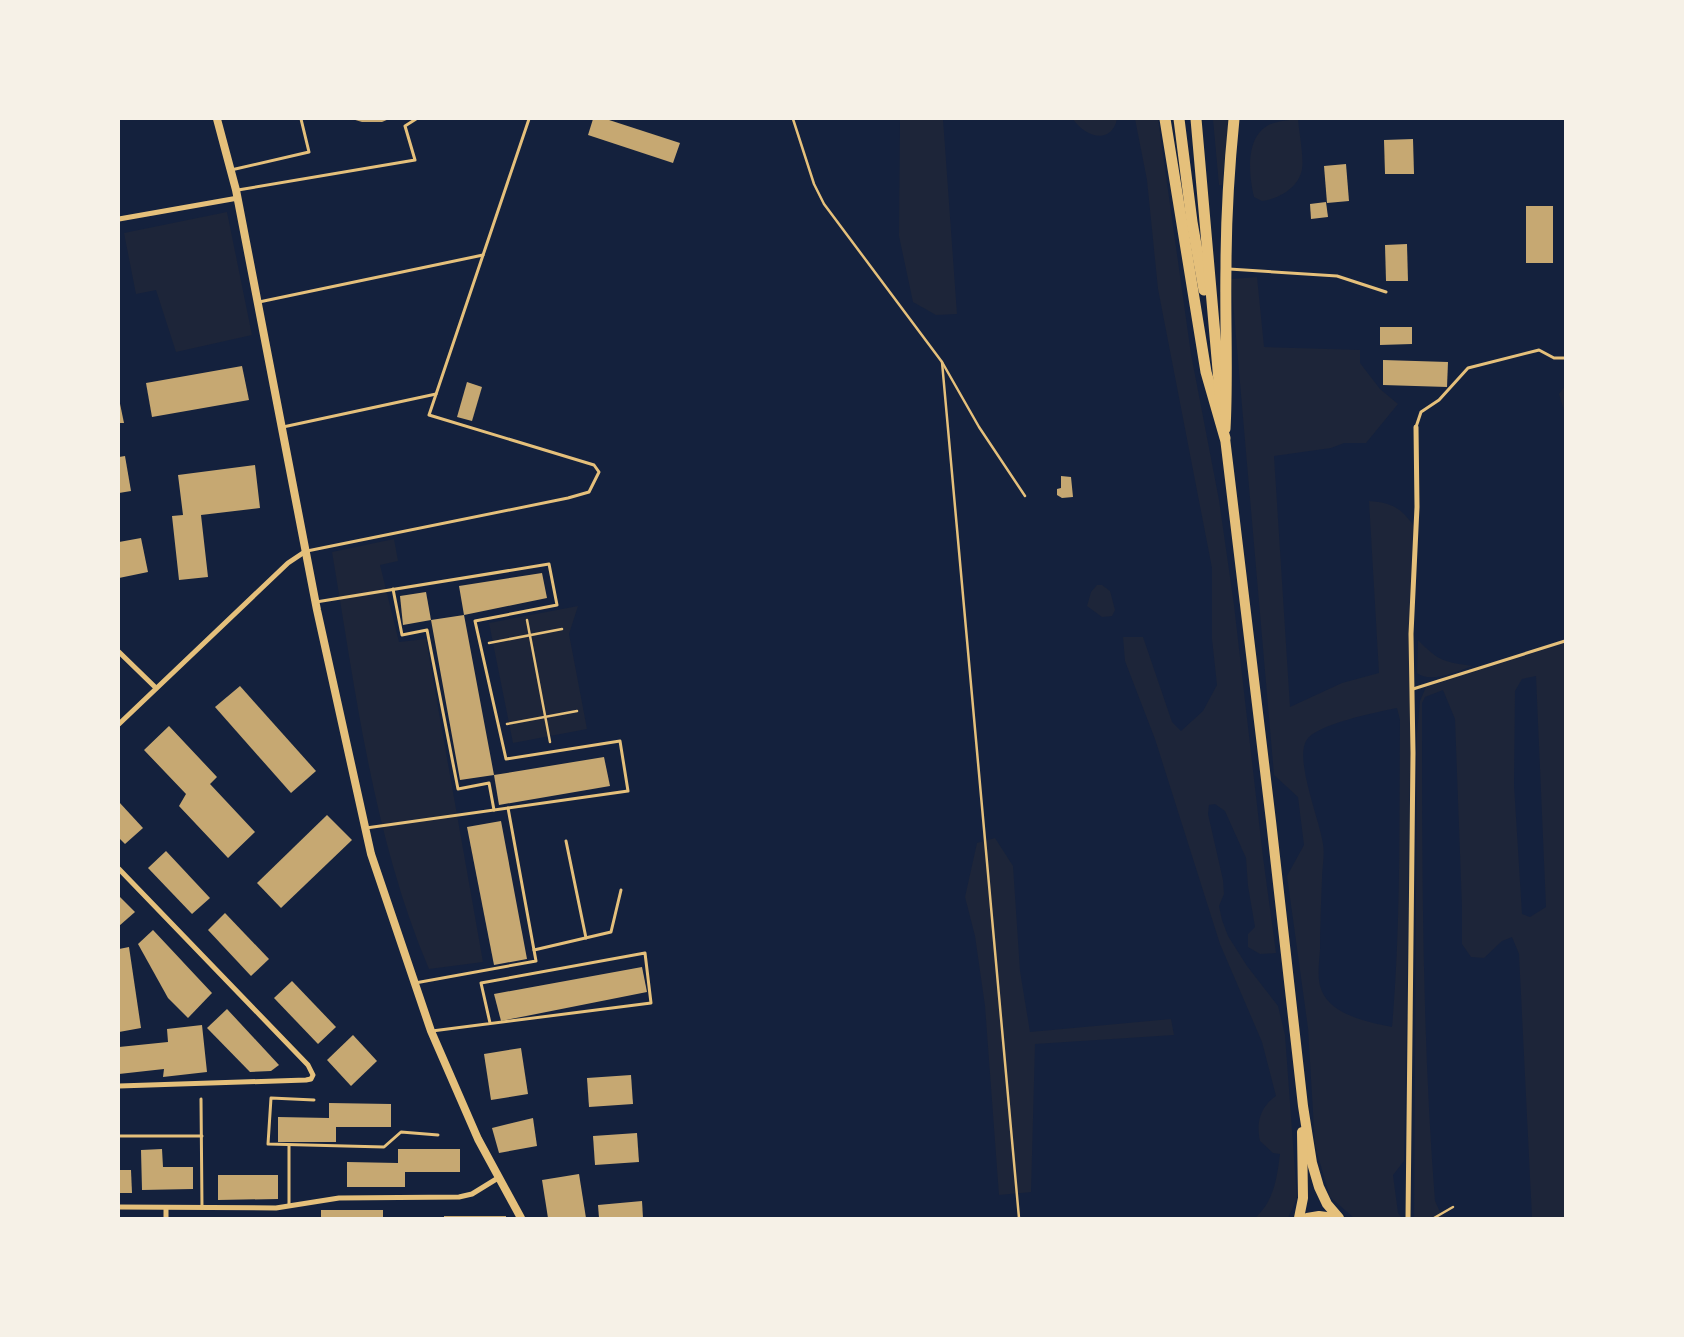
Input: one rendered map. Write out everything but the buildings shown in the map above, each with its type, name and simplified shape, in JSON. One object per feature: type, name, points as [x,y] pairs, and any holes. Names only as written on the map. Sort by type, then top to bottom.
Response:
[{"type":"highway","points":[[1165,119],[1206,372],[1225,438]]},
{"type":"highway","points":[[1179,119],[1192,222],[1216,360]]},
{"type":"highway","points":[[1196,119],[1216,360],[1225,438]]},
{"type":"highway","points":[[1225,438],[1228,376],[1227,198],[1234,119]]},
{"type":"main road","points":[[1225,438],[1303,1106],[1312,1163],[1327,1204],[1339,1218]]},
{"type":"main road","points":[[1299,1218],[1303,1198],[1303,1106]]},
{"type":"main road","points":[[1307,1218],[1319,1216],[1334,1218]]},
{"type":"street","points":[[217,119],[237,194],[260,302],[316,602],[364,829],[431,1031],[466,1113],[498,1178],[522,1218]]},
{"type":"street","points":[[119,219],[237,194]]},
{"type":"street","points":[[1408,1218],[1413,689],[1411,634],[1417,507],[1416,427]]},
{"type":"street","points":[[119,724],[288,563],[306,551]]},
{"type":"street","points":[[119,652],[156,688]]},
{"type":"street","points":[[119,869],[308,1065],[313,1074],[306,1080],[119,1086]]},
{"type":"street","points":[[119,1207],[202,1209],[289,1207],[339,1198],[459,1198],[472,1194],[498,1178]]},
{"type":"street","points":[[166,1208],[166,1218]]},
{"type":"lane","points":[[231,170],[309,152],[301,119]]},
{"type":"lane","points":[[237,194],[415,160],[404,126],[416,119]]},
{"type":"lane","points":[[306,551],[568,498],[589,492],[596,482],[599,472],[594,465],[429,415],[528,119]]},
{"type":"lane","points":[[260,302],[482,255]]},
{"type":"lane","points":[[1226,269],[1338,276],[1386,292]]},
{"type":"lane","points":[[1416,427],[1421,412],[1439,400],[1468,368],[1538,350],[1554,358],[1565,358]]},
{"type":"lane","points":[[283,427],[436,394]]},
{"type":"lane","points":[[316,602],[550,564],[557,605],[475,621],[506,759],[620,741],[628,791],[364,829]]},
{"type":"lane","points":[[393,589],[402,635],[427,630],[458,789],[489,783],[494,810]]},
{"type":"lane","points":[[1413,689],[1565,641]]},
{"type":"lane","points":[[414,983],[536,961],[508,808]]},
{"type":"lane","points":[[566,841],[586,938]]},
{"type":"lane","points":[[534,950],[611,932],[622,890]]},
{"type":"lane","points":[[431,1031],[651,1003],[645,953],[481,983],[490,1023]]},
{"type":"lane","points":[[314,1100],[270,1098],[268,1144],[384,1147],[401,1132],[438,1135]]},
{"type":"lane","points":[[201,1099],[202,1209]]},
{"type":"lane","points":[[119,1136],[202,1136]]},
{"type":"lane","points":[[289,1146],[289,1207]]},
{"type":"path","points":[[793,119],[814,184],[824,204],[942,362],[979,427],[1025,496]]},
{"type":"path","points":[[942,362],[960,582],[1019,1218]]},
{"type":"path","points":[[526,611],[552,752]]},
{"type":"path","points":[[480,644],[562,629]]},
{"type":"path","points":[[498,725],[577,710]]},
{"type":"path","points":[[1434,1218],[1453,1208]]},
{"type":"shaded area","points":[[900,119],[943,119],[957,314],[936,315],[913,302],[899,236]]},
{"type":"shaded area","points":[[1073,119],[1117,119],[1109,133],[1097,136],[1084,130]]},
{"type":"shaded area","points":[[1135,119],[1158,119],[1191,354],[1219,500],[1234,605],[1276,953],[1260,954],[1248,947],[1248,934],[1255,927],[1248,886],[1246,858],[1225,811],[1215,804],[1209,805],[1208,814],[1223,880],[1224,894],[1219,906],[1222,920],[1228,936],[1247,966],[1278,1006],[1285,1035],[1297,1198],[1288,1218],[1255,1218],[1266,1204],[1274,1189],[1278,1172],[1280,1154],[1273,1153],[1260,1141],[1259,1134],[1260,1116],[1266,1105],[1276,1096],[1262,1042],[1220,944],[1155,739],[1125,661],[1123,637],[1143,637],[1172,722],[1181,731],[1203,711],[1217,685],[1212,639],[1212,568],[1158,289],[1147,180]]},
{"type":"shaded area","points":[[1213,119],[1229,119],[1222,185],[1219,185]]},
{"type":"shaded area","points":[[1298,119],[1302,169],[1297,182],[1275,198],[1262,201],[1254,197],[1250,158],[1255,140],[1260,132],[1270,124]]},
{"type":"shaded area","points":[[227,212],[252,335],[176,352],[156,290],[136,294],[124,233]]},
{"type":"shaded area","points":[[1257,277],[1264,347],[1360,350],[1360,363],[1380,389],[1398,404],[1366,443],[1344,443],[1331,448],[1274,456],[1290,707],[1342,683],[1379,673],[1369,501],[1395,507],[1414,526],[1409,691],[1411,702],[1404,1161],[1393,1175],[1398,1213],[1402,1218],[1354,1218],[1330,1197],[1315,1146],[1308,1028],[1287,876],[1304,845],[1298,797],[1274,775],[1231,279]],"holes":[[[1397,708],[1400,720],[1398,912],[1392,1027],[1361,1020],[1341,1011],[1326,998],[1321,989],[1319,970],[1324,848],[1309,791],[1303,750],[1306,741],[1312,735],[1334,724]]]},
{"type":"shaded area","points":[[1565,386],[1565,414],[1559,394]]},
{"type":"shaded area","points":[[394,539],[398,561],[380,565],[399,642],[426,639],[483,962],[429,969],[410,919],[394,868],[368,764],[332,552]]},
{"type":"shaded area","points":[[1097,585],[1102,585],[1110,591],[1115,610],[1112,616],[1102,617],[1087,606],[1091,592]]},
{"type":"shaded area","points":[[578,606],[569,634],[587,729],[513,743],[489,623]]},
{"type":"shaded area","points":[[1418,640],[1442,659],[1473,666],[1444,676],[1423,676],[1417,673]]},
{"type":"shaded area","points":[[1565,643],[1565,1218],[1532,1218],[1519,954],[1512,937],[1502,941],[1484,958],[1471,957],[1462,944],[1455,719],[1443,690],[1425,697],[1422,703],[1422,827],[1427,1076],[1435,1201],[1441,1214],[1446,1218],[1414,1218],[1417,733],[1420,701],[1426,687]],"holes":[[[1536,676],[1546,907],[1530,917],[1522,914],[1514,785],[1515,691],[1522,679]]]},
{"type":"shaded area","points":[[995,838],[1013,866],[1020,971],[1030,1032],[1171,1019],[1174,1035],[1035,1044],[1031,1192],[999,1195],[985,1006],[975,936],[965,897],[977,843]]}]
